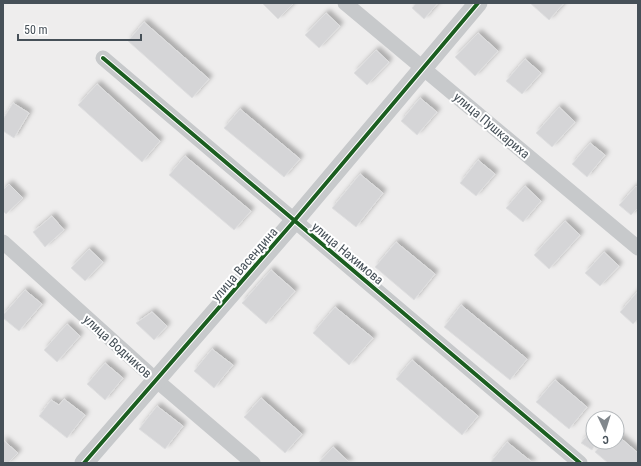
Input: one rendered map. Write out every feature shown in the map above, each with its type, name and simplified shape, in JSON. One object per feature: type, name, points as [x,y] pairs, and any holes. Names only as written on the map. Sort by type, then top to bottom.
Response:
[{"type":"street","name":"улица Пушкариха","points":[[345,3],[638,248]]},
{"type":"street","name":"улица Васендина","points":[[84,463],[295,220],[478,3]]},
{"type":"street","name":"улица Нахимова","points":[[103,58],[580,463]]},
{"type":"street","name":"улица Водников","points":[[3,242],[156,380],[253,463]]},
{"type":"building","points":[[294,3],[278,19],[263,4]]},
{"type":"building","points":[[416,3],[438,3],[424,19],[412,8]]},
{"type":"building","points":[[530,3],[564,3],[549,20]]},
{"type":"building","points":[[326,13],[340,26],[319,48],[305,35]]},
{"type":"building","points":[[144,22],[209,79],[192,98],[128,41]]},
{"type":"building","points":[[478,33],[498,51],[475,76],[455,57]]},
{"type":"building","points":[[376,50],[389,62],[367,85],[354,73]]},
{"type":"building","points":[[525,59],[541,73],[522,94],[506,81]]},
{"type":"building","points":[[97,84],[160,141],[142,162],[78,105]]},
{"type":"building","points":[[420,98],[437,112],[417,135],[401,121]]},
{"type":"building","points":[[13,103],[29,113],[14,138],[3,131],[3,119]]},
{"type":"building","points":[[559,107],[575,122],[552,147],[536,133]]},
{"type":"building","points":[[240,109],[300,159],[284,177],[224,128]]},
{"type":"building","points":[[590,143],[605,155],[587,177],[572,164]]},
{"type":"building","points":[[185,156],[251,211],[234,230],[169,175]]},
{"type":"building","points":[[478,160],[495,174],[476,196],[460,183]]},
{"type":"building","points":[[360,174],[383,193],[356,227],[332,208]]},
{"type":"building","points":[[9,184],[23,198],[6,214],[3,211],[3,190]]},
{"type":"building","points":[[525,186],[541,201],[523,222],[506,208]]},
{"type":"building","points":[[636,186],[638,188],[638,208],[631,215],[619,205]]},
{"type":"building","points":[[52,216],[64,230],[45,247],[33,232]]},
{"type":"building","points":[[565,221],[580,235],[549,269],[534,255]]},
{"type":"building","points":[[396,242],[435,274],[414,300],[375,267]]},
{"type":"building","points":[[89,249],[103,262],[85,281],[71,268]]},
{"type":"building","points":[[604,252],[619,266],[600,286],[585,273]]},
{"type":"building","points":[[271,270],[295,291],[266,324],[242,303]]},
{"type":"building","points":[[25,290],[42,304],[19,331],[3,318],[3,315]]},
{"type":"building","points":[[638,291],[638,319],[633,324],[620,312]]},
{"type":"building","points":[[461,305],[527,359],[510,380],[444,327]]},
{"type":"building","points":[[335,307],[373,338],[349,365],[313,333]]},
{"type":"building","points":[[152,312],[167,326],[154,340],[136,323]]},
{"type":"building","points":[[67,324],[80,336],[57,362],[44,350]]},
{"type":"building","points":[[212,349],[233,365],[214,388],[194,371]]},
{"type":"building","points":[[412,360],[478,416],[462,435],[396,379]]},
{"type":"building","points":[[105,363],[123,378],[105,400],[87,384]]},
{"type":"building","points":[[555,380],[587,407],[569,429],[536,402]]},
{"type":"building","points":[[261,398],[302,434],[285,453],[244,417]]},
{"type":"building","points":[[64,399],[85,415],[67,438],[39,416],[51,400],[59,405]]},
{"type":"building","points":[[157,406],[183,426],[165,449],[139,429]]},
{"type":"building","points":[[585,438],[585,446],[581,443]]},
{"type":"building","points":[[3,440],[18,453],[8,463],[3,463]]},
{"type":"building","points":[[507,442],[533,463],[490,463]]},
{"type":"building","points":[[625,442],[638,453],[638,463],[608,463],[595,452],[597,450],[625,450]]},
{"type":"building","points":[[333,447],[350,463],[318,463]]},
{"type":"cycle path","points":[[84,463],[295,220],[478,3]]},
{"type":"cycle path","points":[[103,58],[580,463]]}]
